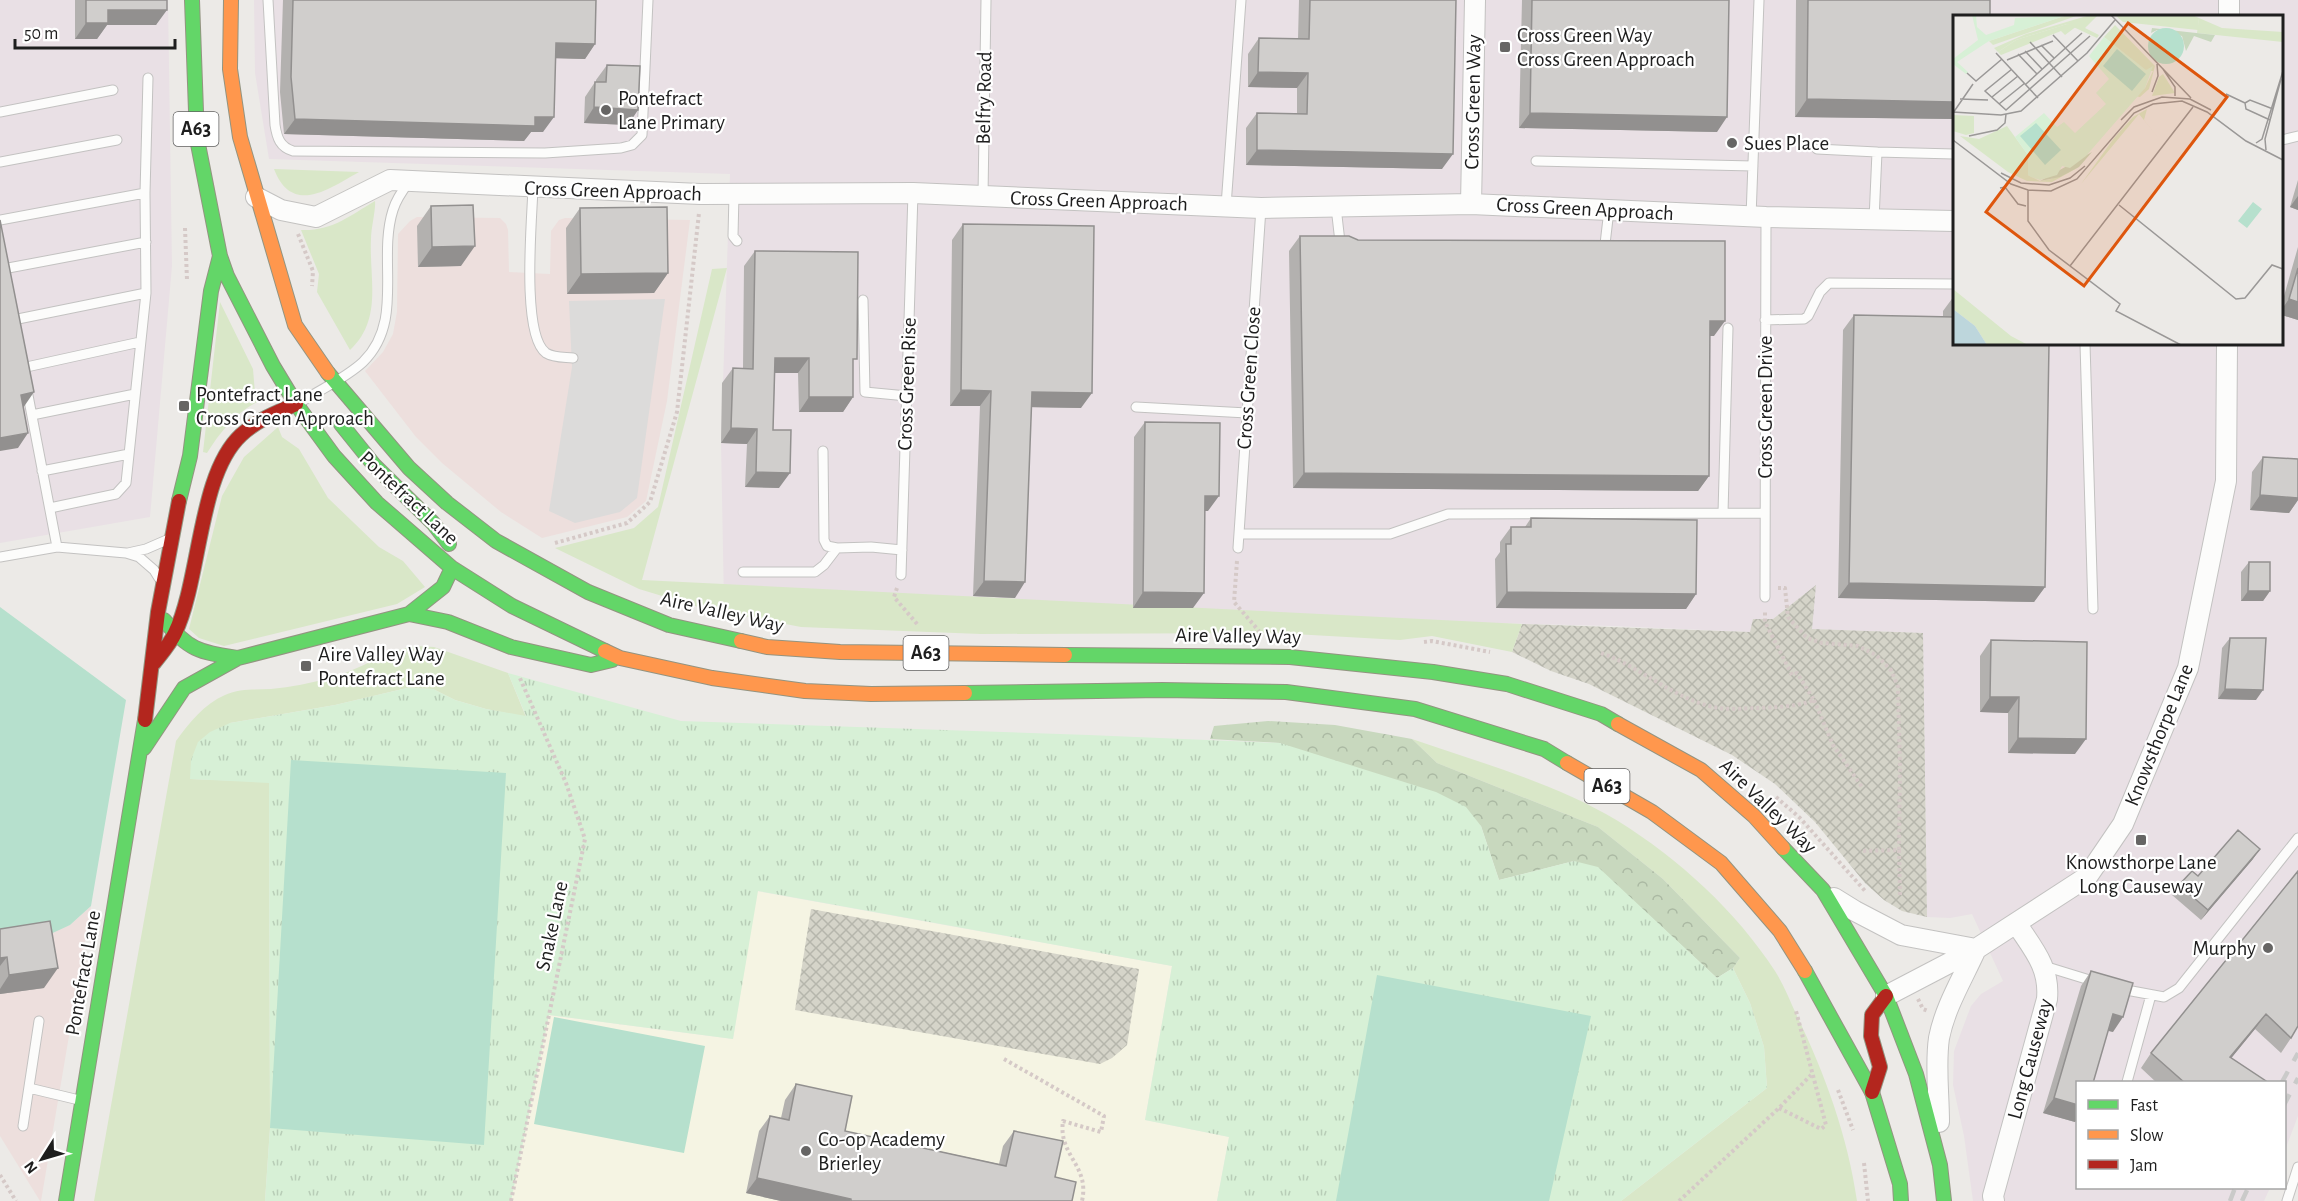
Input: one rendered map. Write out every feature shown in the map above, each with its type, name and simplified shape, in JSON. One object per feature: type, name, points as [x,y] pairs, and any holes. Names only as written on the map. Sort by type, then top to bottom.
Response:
[{"type":"main road","name":"Pontefract Lane","points":[[141,752],[184,688],[238,658],[409,614],[442,587],[452,568],[376,503],[334,456],[296,404],[273,366],[227,276],[220,256],[197,139],[192,0]]},
{"type":"main road","name":"Pontefract Lane","points":[[231,0],[230,69],[240,137],[255,197],[295,325],[334,382],[409,468],[483,531]]},
{"type":"main road","name":"Pontefract Lane","points":[[66,1201],[141,752],[158,612],[190,456],[209,309],[220,256]]},
{"type":"main road","name":"A63","points":[[294,346],[295,325]]},
{"type":"main road","points":[[324,397],[374,465],[433,523],[448,543],[452,568]]},
{"type":"main road","points":[[151,668],[175,634],[189,592],[209,501],[222,461],[239,437],[261,419],[296,404],[324,397],[352,404]]},
{"type":"main road","name":"Aire Valley Way","points":[[483,531],[496,541],[588,592],[669,625],[767,647],[840,652],[1290,657],[1433,672],[1507,684],[1601,714],[1701,770],[1754,816],[1823,891],[1886,996]]},
{"type":"main road","name":"A63","points":[[452,568],[512,606],[620,658],[712,678],[805,690],[872,693],[1162,690],[1286,692],[1415,709],[1544,749],[1652,812],[1720,863],[1780,931],[1819,995],[1872,1092],[1900,1184],[1901,1201]]},
{"type":"main road","points":[[158,612],[175,634],[195,651],[238,658]]},
{"type":"main road","name":"A63","points":[[409,614],[448,622],[511,647],[591,665],[620,658]]},
{"type":"main road","points":[[1819,995],[1834,1001]]},
{"type":"main road","name":"A63","points":[[1886,996],[1916,1074],[1940,1165],[1944,1201]]},
{"type":"main road","points":[[1859,1005],[1886,996]]},
{"type":"main road","points":[[1872,1092],[1880,1067],[1871,1036],[1872,1015],[1886,996]]},
{"type":"street","name":"Cross Green Way","points":[[1471,204],[1475,0]]},
{"type":"street","name":"Cross Green Approach","points":[[255,197],[281,210],[316,216],[390,180],[700,194],[913,193],[1260,208],[1471,204],[1758,217],[1953,221]]},
{"type":"street","name":"Knowsthorpe Lane","points":[[1886,996],[1976,949],[2087,877],[2123,824],[2188,668],[2226,481],[2227,345]]},
{"type":"street","points":[[1823,891],[1901,935],[1976,949],[1945,1017],[1939,1040],[1937,1071],[1940,1165]]},
{"type":"street","name":"Long Causeway","points":[[1994,1201],[1993,1196],[2047,999],[2048,984],[2044,966],[2016,923]]},
{"type":"lane","points":[[268,0],[275,125],[277,136],[285,148],[293,151],[545,153],[621,148],[632,145],[642,135],[648,0]]},
{"type":"lane","name":"Belfry Road","points":[[982,196],[986,0]]},
{"type":"lane","points":[[1226,206],[1241,0]]},
{"type":"lane","name":"Cross Green Drive","points":[[1759,0],[1753,166],[1765,320],[1765,592]]},
{"type":"lane","points":[[50,508],[116,494],[126,483],[146,293],[145,193],[148,78]]},
{"type":"lane","points":[[0,112],[113,90]]},
{"type":"lane","points":[[2283,140],[2298,136]]},
{"type":"lane","points":[[0,162],[117,140]]},
{"type":"lane","points":[[1817,149],[1953,154]]},
{"type":"lane","points":[[1874,220],[1876,152]]},
{"type":"lane","points":[[1536,161],[1753,166]]},
{"type":"lane","points":[[324,397],[334,382],[364,362],[383,331],[388,288],[389,229],[393,210],[409,182]]},
{"type":"lane","points":[[533,188],[531,316],[538,344],[545,352],[553,356],[573,358]]},
{"type":"lane","points":[[0,220],[145,193]]},
{"type":"lane","name":"Cross Green Rise","points":[[901,575],[913,193]]},
{"type":"lane","points":[[734,194],[733,236],[737,241]]},
{"type":"lane","points":[[1336,207],[1342,246],[1359,248]]},
{"type":"lane","name":"Cross Green Close","points":[[1238,548],[1260,208]]},
{"type":"lane","points":[[1588,249],[1600,249],[1605,244],[1609,210]]},
{"type":"lane","points":[[5,279],[2,265],[146,242]]},
{"type":"lane","points":[[1765,320],[1804,319],[1808,316],[1820,292],[1829,283],[1953,284]]},
{"type":"lane","points":[[11,310],[14,325],[146,293]]},
{"type":"lane","points":[[863,300],[865,392],[907,396]]},
{"type":"lane","points":[[1723,513],[1728,328]]},
{"type":"lane","points":[[57,547],[22,363],[140,342]]},
{"type":"lane","points":[[2085,345],[2093,609]]},
{"type":"lane","points":[[32,415],[135,394]]},
{"type":"lane","points":[[1136,407],[1247,413]]},
{"type":"lane","points":[[823,451],[824,540],[826,546],[902,550]]},
{"type":"lane","points":[[42,471],[129,454]]},
{"type":"lane","points":[[1239,534],[1390,534],[1448,514],[1765,513]]},
{"type":"lane","points":[[126,553],[146,549],[172,538]]},
{"type":"lane","points":[[0,557],[57,547],[126,553],[139,557],[154,570],[163,585]]},
{"type":"lane","points":[[743,572],[815,572],[824,565],[837,548]]},
{"type":"lane","points":[[2044,966],[2130,992],[2164,997],[2179,988],[2298,838]]},
{"type":"lane","points":[[2128,1081],[2151,995]]},
{"type":"lane","points":[[23,1126],[39,1021]]},
{"type":"lane","points":[[29,1088],[82,1101]]},
{"type":"lane","points":[[2287,1201],[2298,1167]]},
{"type":"path","points":[[551,544],[627,523],[650,502],[677,412],[700,194]]},
{"type":"path","points":[[281,210],[297,232],[313,271],[312,290]]},
{"type":"path","points":[[1238,548],[1234,602],[1266,639]]},
{"type":"path","points":[[901,575],[894,597],[942,653]]},
{"type":"path","points":[[1862,787],[1833,744],[1814,700],[1797,672],[1792,675],[1765,622],[1765,592],[1785,588],[1788,617],[1807,638],[1822,643],[1858,646],[1876,655],[1891,670],[1898,687],[1900,896]]},
{"type":"path","points":[[1422,643],[1432,641],[1496,653]]},
{"type":"path","points":[[1601,653],[1621,660],[1690,700],[1719,708],[1779,707],[1802,705],[1814,700]]},
{"type":"path","name":"Snake Lane","points":[[511,1201],[585,839],[566,783],[515,667]]},
{"type":"path","points":[[1768,790],[1800,818],[1871,897]]},
{"type":"path","points":[[1860,851],[1899,850]]},
{"type":"path","points":[[1911,983],[1923,1009],[1945,1017]]},
{"type":"path","points":[[1779,1108],[1821,1129],[1826,1125],[1796,1010]]},
{"type":"path","points":[[1004,1059],[1104,1116],[1101,1132],[1063,1121],[1064,1147],[1083,1176],[1082,1201]]},
{"type":"path","points":[[1679,1201],[1779,1108],[1811,1074]]},
{"type":"path","points":[[0,1175],[16,1201]]},
{"type":"shaded area","points":[[0,0],[168,0],[172,266],[150,517],[0,543]]},
{"type":"shaded area","points":[[254,0],[2298,0],[2298,1116],[2286,1147],[2286,1081],[2076,1081],[2076,1189],[2270,1189],[2264,1201],[1973,1201],[1964,1136],[1953,1085],[1954,1051],[1971,1006],[1981,994],[2003,981],[1972,914],[1950,918],[1927,917],[1923,633],[1812,629],[1815,586],[1773,619],[1751,632],[1613,626],[724,604],[721,443],[730,174],[269,159],[255,73]]},
{"type":"shaded area","points":[[417,217],[500,218],[508,230],[509,272],[550,274],[551,231],[559,220],[565,218],[690,220],[667,401],[646,501],[627,517],[542,538],[501,512],[442,463],[416,437],[365,371],[383,352],[393,334],[397,312],[398,234]]},
{"type":"shaded area","points":[[665,299],[637,498],[620,512],[575,523],[549,511],[572,367],[569,301]]},
{"type":"shaded area","points":[[1816,585],[1812,629],[1923,633],[1927,917],[1902,911],[1884,900],[1865,883],[1815,822],[1775,784],[1732,755],[1589,684],[1551,671],[1512,652],[1522,624],[1750,632],[1753,619],[1773,619]]},
{"type":"shaded area","points":[[757,891],[1172,966],[1145,1120],[1229,1137],[1217,1201],[511,1201],[549,1015],[733,1039]]},
{"type":"shaded area","points":[[91,906],[40,1201],[0,1136],[0,943],[70,925]]},
{"type":"shaded area","points":[[811,909],[1139,969],[1127,1045],[1112,1058],[1100,1064],[795,1010]]},
{"type":"green space","points":[[274,169],[359,172],[324,191],[312,195],[301,195],[291,192],[282,183]]},
{"type":"green space","points":[[375,201],[371,239],[371,312],[360,338],[350,350],[317,292],[319,274],[301,230],[332,225]]},
{"type":"green space","points":[[727,268],[642,580],[1522,624],[1512,652],[1432,636],[1400,640],[1276,633],[981,634],[801,627],[702,608],[639,589],[555,548],[634,528],[658,507],[712,269]]},
{"type":"green space","points":[[220,302],[253,369],[255,393],[261,400],[244,410],[230,423],[207,453],[203,452]]},
{"type":"green space","points":[[278,427],[282,437],[299,449],[328,498],[379,547],[403,561],[425,587],[397,604],[224,646],[199,638],[189,629],[222,496],[244,457]]},
{"type":"green space","points":[[0,607],[126,700],[91,906],[70,925],[44,937],[0,943]]},
{"type":"green space","points":[[416,646],[434,647],[508,673],[526,717],[455,700],[433,689],[407,688],[335,705],[230,723],[191,779],[269,782],[270,1128],[265,1201],[94,1201],[176,741],[204,709],[225,695],[242,690],[293,686],[330,678],[394,652]]},
{"type":"green space","points":[[508,673],[681,721],[1280,743],[1436,792],[1466,807],[1481,826],[1499,880],[1574,861],[1598,867],[1717,978],[1733,968],[1750,1003],[1764,1047],[1767,1088],[1621,1201],[1217,1201],[1229,1137],[1145,1120],[1172,966],[758,891],[733,1039],[549,1015],[511,1201],[265,1201],[270,1128],[269,783],[190,779],[191,760],[198,742],[210,732],[230,723],[335,705],[407,688],[433,689],[455,700],[486,709],[526,716]]},
{"type":"green space","points":[[1268,721],[1335,725],[1412,739],[1437,763],[1598,827],[1663,879],[1740,958],[1733,968],[1717,978],[1653,919],[1574,861],[1499,880],[1481,826],[1280,743],[1210,739],[1214,726]]},
{"type":"green space","points":[[1412,739],[1517,775],[1594,808],[1618,821],[1663,852],[1724,907],[1760,949],[1784,987],[1834,1106],[1848,1153],[1857,1201],[1621,1201],[1767,1088],[1764,1047],[1750,1003],[1733,968],[1740,958],[1663,879],[1598,827],[1437,763]]},
{"type":"green space","points":[[291,760],[506,773],[484,1145],[270,1128]]},
{"type":"green space","points":[[1377,975],[1591,1016],[1549,1201],[1336,1201]]},
{"type":"green space","points":[[554,1017],[705,1046],[684,1153],[534,1124]]},
{"type":"building","points":[[86,0],[167,0],[167,10],[108,10],[108,23],[86,23]]},
{"type":"building","points":[[293,0],[596,0],[595,44],[556,43],[554,117],[535,117],[535,126],[295,119],[291,77]]},
{"type":"building","points":[[1310,0],[1456,0],[1453,154],[1257,150],[1257,113],[1307,114],[1308,73],[1258,72],[1259,38],[1309,39]]},
{"type":"building","points":[[1532,0],[1729,0],[1727,117],[1530,113]]},
{"type":"building","points":[[1808,0],[1990,0],[1990,15],[1953,15],[1953,102],[1807,99]]},
{"type":"building","points":[[607,65],[640,66],[638,110],[594,107],[595,82],[606,82]]},
{"type":"building","points":[[473,205],[475,246],[432,247],[431,206]]},
{"type":"building","points":[[667,207],[668,273],[581,274],[580,208]]},
{"type":"building","points":[[0,220],[34,392],[21,395],[28,433],[0,438]]},
{"type":"building","points":[[963,224],[1094,226],[1092,393],[1032,392],[1025,582],[984,581],[991,391],[961,390]]},
{"type":"building","points":[[1300,236],[1349,236],[1358,240],[1725,241],[1725,321],[1710,321],[1709,476],[1304,473]]},
{"type":"building","points":[[755,251],[858,252],[857,359],[853,359],[853,397],[809,397],[809,358],[775,358],[773,430],[791,430],[790,473],[756,472],[757,429],[731,428],[733,368],[753,369]]},
{"type":"building","points":[[2298,268],[2298,302],[2289,299]]},
{"type":"building","points":[[1854,315],[1953,317],[1953,345],[2049,345],[2045,587],[1849,583]]},
{"type":"building","points":[[1145,422],[1220,423],[1219,496],[1205,496],[1204,593],[1143,592]]},
{"type":"building","points":[[2263,457],[2298,459],[2298,498],[2260,495]]},
{"type":"building","points":[[1531,518],[1697,520],[1696,594],[1507,592],[1506,544],[1511,544],[1511,527],[1531,527]]},
{"type":"building","points":[[2249,562],[2270,562],[2270,591],[2248,591]]},
{"type":"building","points":[[2230,638],[2266,638],[2263,690],[2225,689]]},
{"type":"building","points":[[1991,640],[2087,642],[2086,739],[2018,738],[2019,697],[1990,697]]},
{"type":"building","points":[[2238,830],[2260,849],[2208,910],[2179,885],[2192,871],[2198,876]]},
{"type":"building","name":"Murphy","points":[[2298,871],[2298,1026],[2291,1038],[2266,1014],[2230,1057],[2266,1081],[2183,1081],[2151,1053]]},
{"type":"building","points":[[50,921],[58,968],[9,975],[7,957],[0,958],[0,929]]},
{"type":"building","points":[[2091,971],[2133,983],[2123,1017],[2113,1014],[2094,1081],[2076,1081],[2076,1104],[2054,1098]]},
{"type":"building","name":"Co-op Academy Brierley","points":[[796,1084],[852,1096],[845,1131],[1006,1166],[1014,1131],[1063,1141],[1055,1177],[1076,1182],[1072,1201],[851,1201],[851,1199],[757,1178],[770,1116],[789,1120]]},
{"type":"railway","points":[[2283,1081],[2298,1053]]},
{"type":"railway","points":[[2286,1101],[2298,1078]]},
{"type":"railway","points":[[2230,1201],[2235,1189]]},
{"type":"railway","points":[[2242,1201],[2248,1189]]},
{"type":"traffic: fast","points":[[192,0],[197,139],[220,256],[227,276],[273,366],[296,404],[334,456],[377,503],[452,568],[512,606],[605,651]]},
{"type":"traffic: fast","points":[[179,501],[190,456],[211,291],[220,256]]},
{"type":"traffic: fast","points":[[328,373],[409,468],[447,503],[496,541],[588,592],[669,625],[741,641]]},
{"type":"traffic: fast","points":[[341,424],[374,465],[433,523],[449,544]]},
{"type":"traffic: fast","points":[[144,748],[184,688],[238,658],[409,614],[443,587],[452,568]]},
{"type":"traffic: fast","points":[[409,614],[448,622],[511,647],[591,665],[612,660]]},
{"type":"traffic: fast","points":[[164,620],[188,644],[204,652],[238,658]]},
{"type":"traffic: fast","points":[[1065,655],[1290,657],[1433,672],[1507,684],[1601,714],[1618,724]]},
{"type":"traffic: fast","points":[[965,693],[1162,690],[1286,692],[1415,709],[1544,749],[1567,763]]},
{"type":"traffic: fast","points":[[66,1201],[145,720]]},
{"type":"traffic: fast","points":[[1783,848],[1823,890],[1886,996],[1916,1074],[1940,1165],[1944,1201]]},
{"type":"traffic: fast","points":[[1805,971],[1872,1092],[1900,1184],[1901,1201]]},
{"type":"traffic: slow","points":[[231,0],[230,69],[240,137],[295,325],[328,373]]},
{"type":"traffic: slow","points":[[741,641],[767,647],[840,652],[1065,655]]},
{"type":"traffic: slow","points":[[605,651],[620,658],[712,678],[805,691],[871,694],[965,693]]},
{"type":"traffic: slow","points":[[1618,724],[1701,770],[1754,816],[1783,848]]},
{"type":"traffic: slow","points":[[1567,763],[1652,812],[1721,863],[1780,931],[1805,971]]},
{"type":"traffic: jam","points":[[154,663],[173,637],[184,611],[208,501],[216,475],[227,453],[241,435],[254,425],[296,404]]},
{"type":"traffic: jam","points":[[145,720],[158,612],[179,501]]},
{"type":"traffic: jam","points":[[1872,1092],[1880,1067],[1871,1036],[1872,1015],[1886,996]]},
{"type":"place","name":"Cross Green Way Cross Green Approach","points":[[1505,47]]},
{"type":"place","name":"Pontefract Lane Primary","points":[[606,110]]},
{"type":"place","name":"Sues Place","points":[[1732,143]]},
{"type":"place","name":"Pontefract Lane Cross Green Approach","points":[[184,406]]},
{"type":"place","name":"Aire Valley Way Pontefract Lane","points":[[306,666]]},
{"type":"place","name":"Knowsthorpe Lane Long Causeway","points":[[2141,840]]},
{"type":"place","name":"Murphy","points":[[2268,948]]},
{"type":"place","name":"Co-op Academy Brierley","points":[[806,1151]]}]
